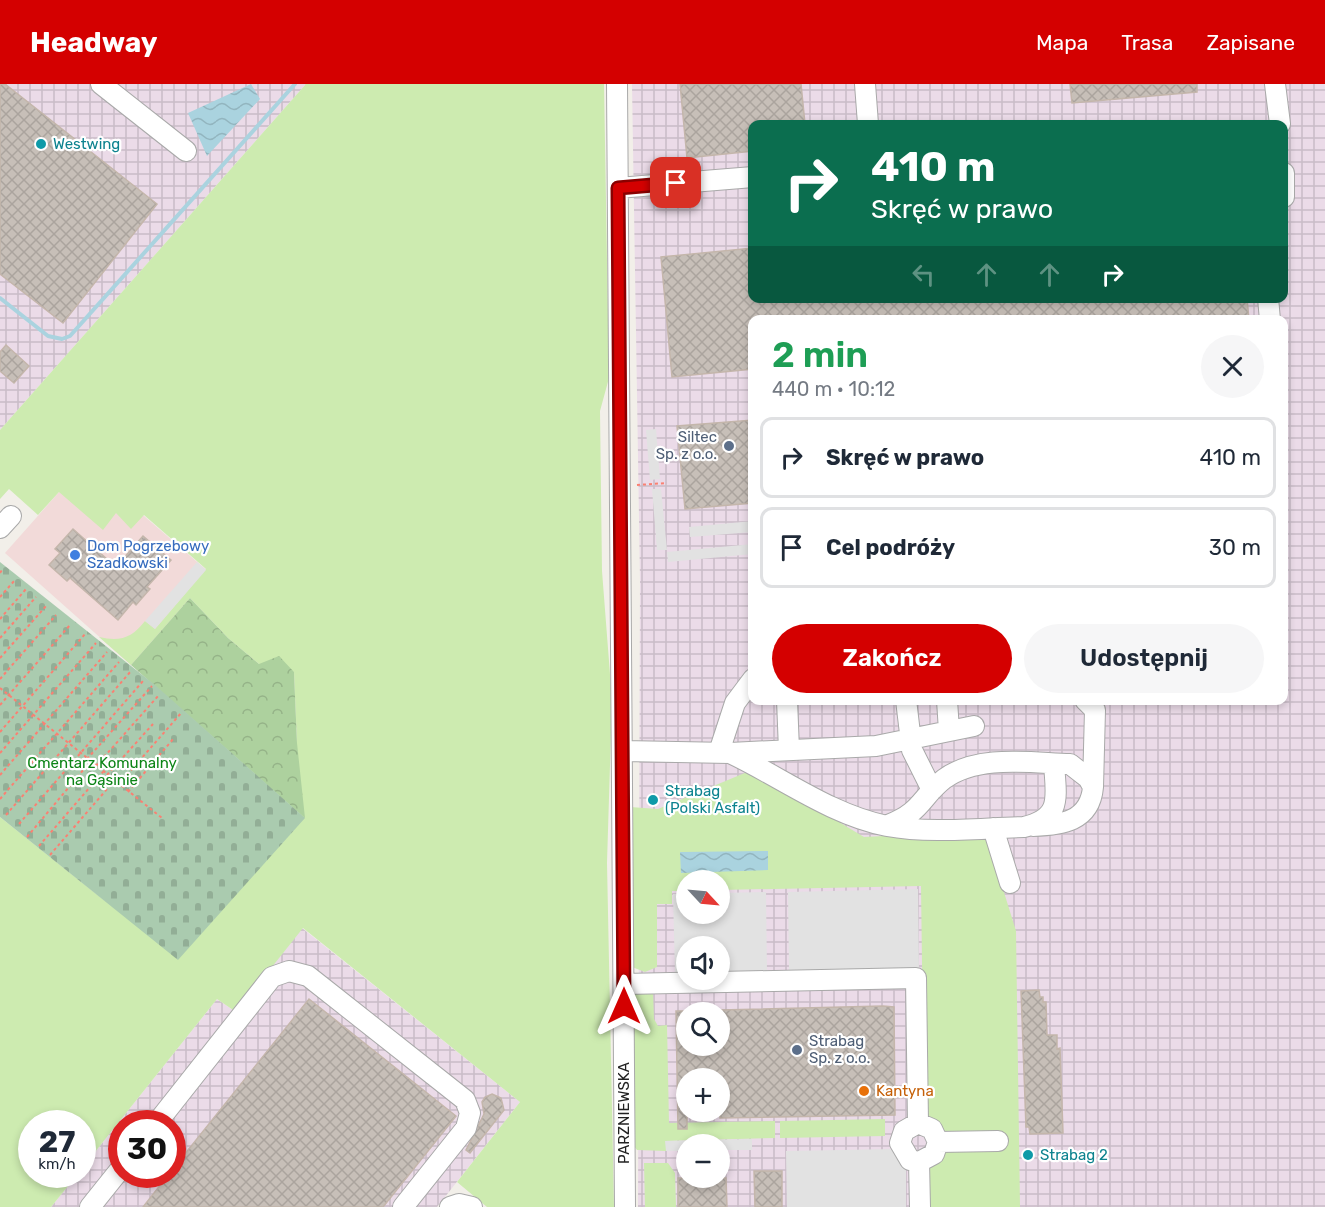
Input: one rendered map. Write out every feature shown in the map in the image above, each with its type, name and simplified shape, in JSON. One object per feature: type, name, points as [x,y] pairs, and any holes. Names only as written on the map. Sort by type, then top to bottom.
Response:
[{"type":"street","points":[[101,84],[186,151]]},
{"type":"street","name":"PARZNIEWSKA","points":[[617,84],[625,1207]]},
{"type":"street","points":[[864,84],[868,120]]},
{"type":"street","points":[[1275,84],[1280,120]]},
{"type":"street","points":[[618,188],[748,177]]},
{"type":"street","points":[[724,753],[735,703],[748,686]]},
{"type":"street","points":[[787,705],[789,750]]},
{"type":"street","points":[[907,705],[910,739],[919,766],[932,790]]},
{"type":"street","points":[[947,705],[949,731]]},
{"type":"street","points":[[724,753],[819,800],[887,826],[916,829],[993,828],[1071,822],[1080,816],[1089,804],[1093,787],[1095,711],[1090,705]]},
{"type":"street","points":[[623,751],[724,753],[876,746],[974,726]]},
{"type":"street","points":[[887,826],[918,809],[932,790],[964,768],[980,764],[1070,764],[1080,770],[1093,787]]},
{"type":"street","points":[[1024,827],[1038,824],[1051,815],[1054,807],[1054,764]]},
{"type":"street","points":[[993,828],[1010,883]]},
{"type":"street","points":[[167,1110],[272,977],[298,972],[308,976],[465,1100],[470,1113],[466,1128],[403,1207]]},
{"type":"street","points":[[624,980],[663,975]]},
{"type":"street","points":[[624,980],[916,978],[918,1123]]},
{"type":"street","points":[[918,1123],[932,1129],[938,1142],[934,1154],[919,1162],[909,1160],[900,1143],[904,1131],[918,1123]]},
{"type":"street","points":[[938,1142],[998,1142]]},
{"type":"street","points":[[919,1162],[920,1207]]},
{"type":"street","points":[[90,1207],[108,1184]]},
{"type":"street","points":[[450,1207],[459,1204],[472,1207]]},
{"type":"path","points":[[637,485],[667,483]]},
{"type":"path","points":[[0,597],[15,580]]},
{"type":"path","points":[[0,619],[26,589]]},
{"type":"path","points":[[0,638],[36,597]]},
{"type":"path","points":[[0,658],[46,606]]},
{"type":"path","points":[[0,679],[56,615]]},
{"type":"path","points":[[0,705],[70,625]]},
{"type":"path","points":[[0,732],[85,634]]},
{"type":"path","points":[[0,753],[96,643]]},
{"type":"path","points":[[0,775],[108,652]]},
{"type":"path","points":[[0,799],[119,662]]},
{"type":"path","points":[[6,815],[131,671]]},
{"type":"path","points":[[19,824],[143,681]]},
{"type":"path","points":[[27,837],[152,686]]},
{"type":"path","points":[[0,688],[162,818]]},
{"type":"path","points":[[96,766],[159,695]]},
{"type":"path","points":[[119,784],[182,712]]},
{"type":"path","points":[[107,775],[153,724]]},
{"type":"path","points":[[128,792],[174,738]]},
{"type":"path","points":[[39,846],[103,772]]},
{"type":"path","points":[[50,855],[114,781]]},
{"type":"shaded area","points":[[0,84],[306,84],[0,430]]},
{"type":"shaded area","points":[[632,84],[1325,84],[1325,1207],[638,1207],[640,580]]},
{"type":"shaded area","points":[[656,429],[660,479],[650,480],[646,430]]},
{"type":"shaded area","points":[[84,464],[211,574],[131,665],[5,553]]},
{"type":"shaded area","points":[[652,489],[661,489],[667,550],[657,550]]},
{"type":"shaded area","points":[[748,521],[748,532],[690,537],[689,527]]},
{"type":"shaded area","points":[[748,544],[748,554],[668,562],[667,552]]},
{"type":"shaded area","points":[[197,562],[206,570],[155,629],[145,621]]},
{"type":"shaded area","points":[[918,889],[919,971],[789,973],[788,892]]},
{"type":"shaded area","points":[[766,892],[767,973],[730,974],[730,936],[676,936],[675,975],[673,894],[676,894],[676,924],[730,924],[730,893]]},
{"type":"shaded area","points":[[302,928],[520,1102],[437,1207],[51,1207],[66,1188],[96,1188],[96,1151],[108,1136],[108,1188],[186,1188],[186,1110],[128,1110],[217,999],[236,1012]]},
{"type":"shaded area","points":[[752,1139],[752,1150],[730,1150],[730,1140]]},
{"type":"shaded area","points":[[665,1141],[676,1141],[676,1151],[666,1151]]},
{"type":"shaded area","points":[[895,1149],[906,1166],[906,1207],[787,1207],[786,1151]]},
{"type":"green space","points":[[306,84],[604,84],[609,378],[600,411],[602,571],[612,700],[607,863],[614,1207],[487,1207],[457,1182],[520,1102],[303,928],[236,1012],[217,999],[128,1110],[108,1110],[108,1136],[96,1151],[96,1110],[18,1110],[18,1188],[66,1188],[51,1207],[0,1207],[0,817],[105,901],[297,743],[294,672],[259,664],[228,638],[190,598],[131,665],[99,637],[119,639],[125,637],[145,621],[155,629],[206,569],[144,515],[131,529],[116,513],[103,530],[59,492],[38,515],[9,489],[0,499],[0,430]]},
{"type":"green space","name":"Cmentarz Komunalny na Gąsinie","points":[[0,562],[155,685],[305,818],[178,960],[0,817]]},
{"type":"green space","points":[[190,598],[228,638],[259,664],[279,656],[294,672],[297,743],[305,818],[131,665]]},
{"type":"green space","points":[[752,770],[864,837],[985,831],[1016,931],[1020,1207],[926,1207],[925,1166],[935,1161],[924,1118],[921,886],[730,890],[730,870],[676,870],[676,891],[672,891],[672,904],[657,904],[657,967],[645,972],[632,967],[630,807],[658,809]]},
{"type":"green space","points":[[653,991],[654,1019],[658,1026],[667,1025],[669,1123],[775,1121],[775,1138],[730,1139],[730,1134],[676,1134],[676,1141],[666,1141],[666,1151],[637,1150],[633,1145],[630,993]]},
{"type":"green space","points":[[885,1119],[885,1136],[780,1138],[780,1121]]},
{"type":"green space","points":[[644,1163],[668,1163],[675,1173],[676,1207],[645,1207]]},
{"type":"water","points":[[251,84],[260,99],[207,156],[188,113]]},
{"type":"water","points":[[768,851],[768,870],[681,870],[680,852]]},
{"type":"building","name":"Westwing","points":[[0,84],[5,84],[157,204],[63,323],[0,274]]},
{"type":"building","points":[[680,84],[801,84],[805,120],[748,120],[748,152],[687,158]]},
{"type":"building","points":[[1070,84],[1197,84],[1197,92],[1072,103]]},
{"type":"building","points":[[748,248],[748,303],[1247,303],[1249,315],[748,315],[748,369],[672,377],[661,257]]},
{"type":"building","points":[[6,345],[29,366],[14,383],[0,371],[0,352]]},
{"type":"building","points":[[748,420],[748,503],[685,509],[677,426]]},
{"type":"building","points":[[73,529],[116,567],[143,536],[171,560],[147,587],[150,589],[136,605],[133,602],[118,620],[70,578],[67,581],[49,565],[60,553],[55,549]]},
{"type":"building","points":[[1039,990],[1040,997],[1043,997],[1043,1002],[1046,1002],[1047,1035],[1057,1035],[1057,1049],[1060,1048],[1063,1133],[1030,1134],[1029,1127],[1026,1127],[1021,991]]},
{"type":"building","points":[[309,999],[456,1116],[383,1207],[143,1207],[158,1188],[186,1188],[186,1153]]},
{"type":"building","points":[[894,1007],[895,1115],[730,1118],[730,1068],[677,1068],[677,1056],[730,1056],[730,1010]]},
{"type":"building","points":[[492,1094],[501,1098],[504,1110],[470,1153],[466,1150],[484,1114],[482,1102],[485,1097]]},
{"type":"building","points":[[678,1122],[687,1122],[687,1129],[678,1129]]},
{"type":"building","points":[[754,1171],[782,1171],[782,1207],[755,1207]]},
{"type":"building","points":[[678,1188],[726,1188],[727,1207],[678,1207]]},
{"type":"waterway","points":[[0,298],[48,336],[62,339],[70,336],[295,84]]},
{"type":"place","name":"Westwing","points":[[41,144]]},
{"type":"place","name":"Siltec Sp. z o.o.","points":[[729,446]]},
{"type":"place","name":"Dom Pogrzebowy Szadkowski","points":[[75,555]]},
{"type":"place","name":"Strabag (Polski Asfalt)","points":[[653,800]]},
{"type":"place","name":"Strabag Sp. z o.o.","points":[[797,1050]]},
{"type":"place","name":"Kantyna","points":[[864,1091]]},
{"type":"place","name":"Strabag 2","points":[[1028,1155]]},
{"type":"route","points":[[624,1006],[618,188],[676,183]]}]
